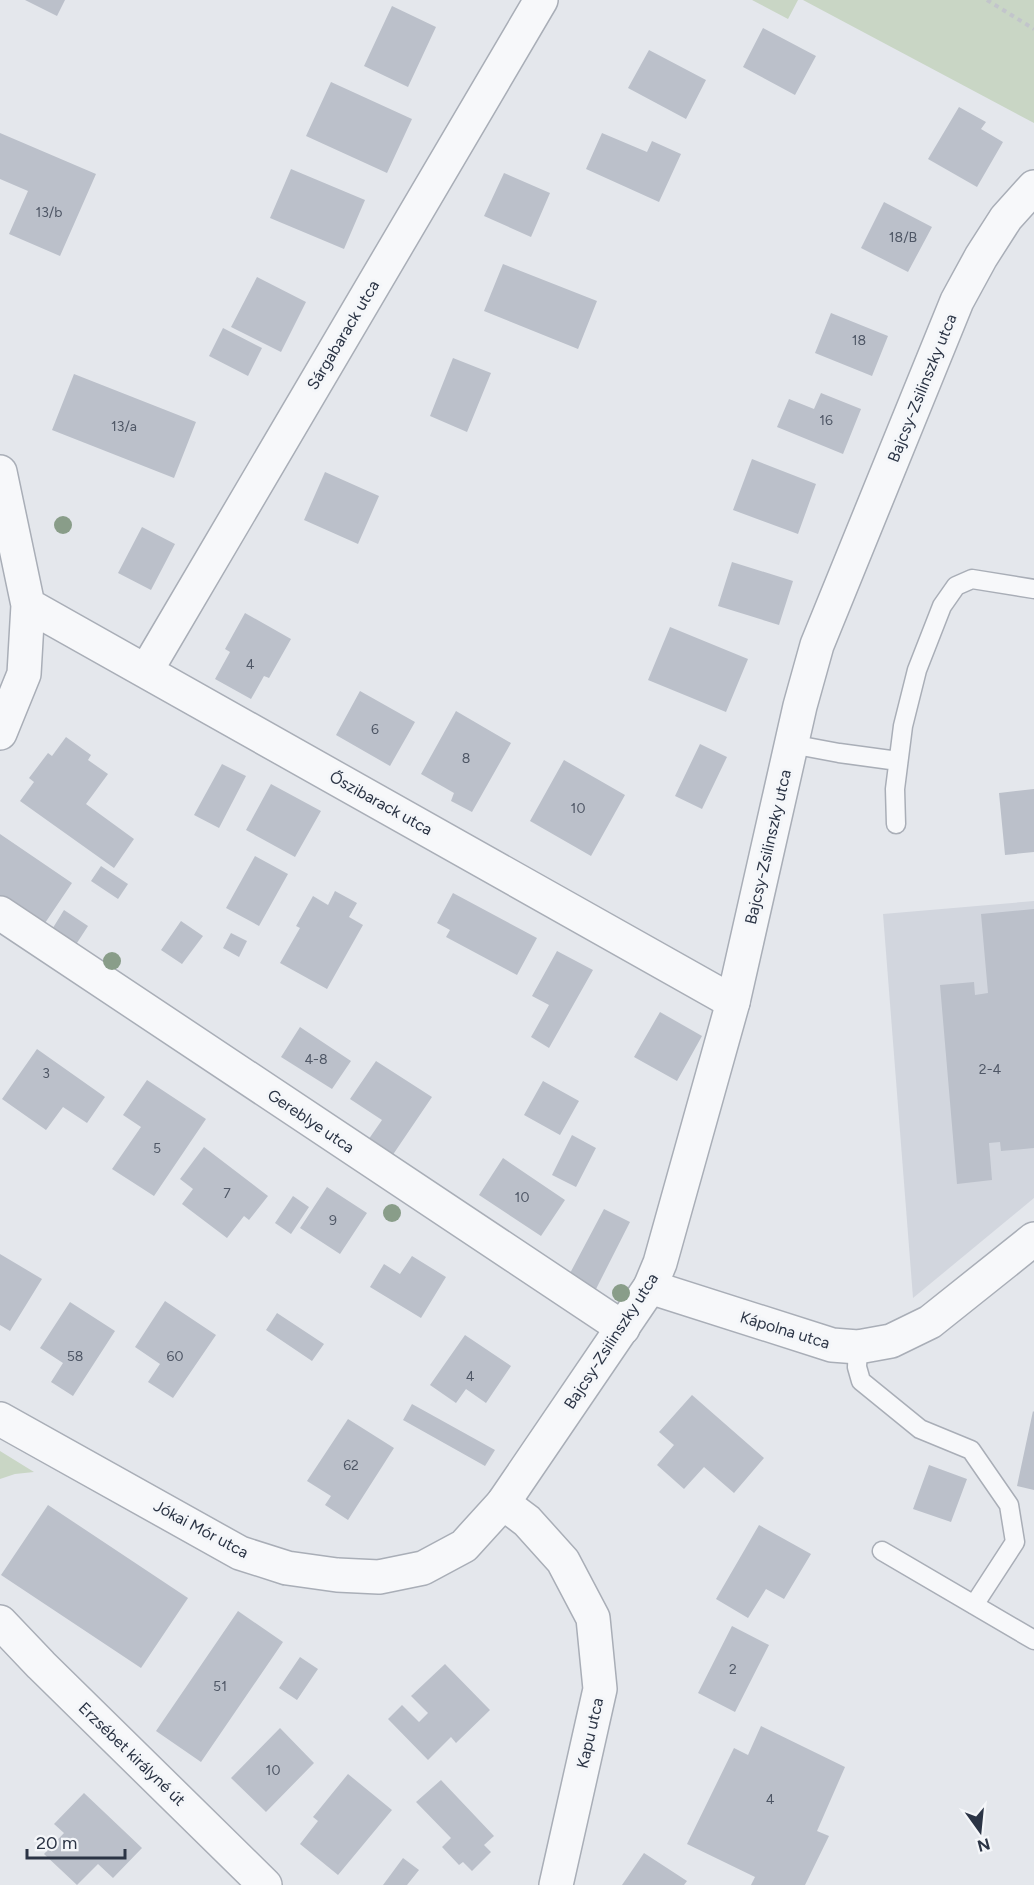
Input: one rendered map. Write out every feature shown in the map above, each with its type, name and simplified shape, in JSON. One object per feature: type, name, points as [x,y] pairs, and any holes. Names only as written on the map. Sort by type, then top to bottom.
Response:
[{"type":"street","name":"Sárgabarack utca","points":[[146,671],[541,0]]},
{"type":"street","name":"Bajcsy-Zsilinszky utca","points":[[503,1503],[650,1287],[660,1263],[733,1002],[791,744],[817,645],[957,301],[1006,218],[1034,187]]},
{"type":"street","points":[[0,472],[28,605],[24,674],[0,733]]},
{"type":"street","name":"Őszibarack utca","points":[[28,605],[733,1002]]},
{"type":"street","name":"Gereblye utca","points":[[0,914],[622,1328]]},
{"type":"street","name":"Kápolna utca","points":[[650,1287],[832,1345],[858,1347],[891,1341],[930,1322],[1034,1239]]},
{"type":"street","name":"Jókai Mór utca","points":[[0,1419],[240,1553],[287,1568],[337,1575],[379,1577],[423,1568],[464,1546],[503,1503]]},
{"type":"street","name":"Kapu utca","points":[[503,1503],[527,1521],[563,1561],[593,1618],[600,1689],[556,1885]]},
{"type":"street","name":"Erzsébet királyné út","points":[[0,1622],[265,1885]]},
{"type":"lane","points":[[896,824],[895,789],[903,726],[917,670],[942,606],[956,586],[972,579],[1034,588]]},
{"type":"lane","points":[[791,744],[898,761]]},
{"type":"lane","points":[[858,1347],[857,1367],[861,1382],[920,1428],[971,1450],[1009,1505],[1015,1542],[974,1605]]},
{"type":"lane","points":[[882,1551],[1034,1640]]},
{"type":"path","points":[[987,0],[1034,29]]},
{"type":"shaded area","points":[[1034,901],[1034,1198],[913,1298],[883,914]]},
{"type":"green space","points":[[752,0],[798,0],[788,19]]},
{"type":"green space","points":[[803,0],[1034,0],[1034,123]]},
{"type":"green space","points":[[0,1451],[34,1472],[15,1474],[0,1479]]},
{"type":"building","points":[[25,0],[65,0],[57,16]]},
{"type":"building","points":[[392,6],[436,27],[408,87],[364,66]]},
{"type":"building","points":[[763,28],[816,56],[795,95],[743,67]]},
{"type":"building","points":[[649,50],[706,80],[686,119],[628,88]]},
{"type":"building","points":[[331,82],[412,119],[387,173],[306,136]]},
{"type":"building","points":[[959,107],[986,122],[981,129],[1003,142],[977,187],[928,159]]},
{"type":"building","points":[[0,133],[96,174],[60,256],[9,234],[28,191],[0,179]]},
{"type":"building","points":[[602,133],[647,152],[652,141],[681,154],[659,202],[586,169]]},
{"type":"building","points":[[291,169],[365,200],[344,249],[270,218]]},
{"type":"building","points":[[504,173],[550,193],[531,237],[484,216]]},
{"type":"building","points":[[884,202],[932,227],[908,272],[861,248]]},
{"type":"building","points":[[503,264],[597,301],[578,349],[484,311]]},
{"type":"building","points":[[257,277],[306,302],[281,352],[231,327]]},
{"type":"building","points":[[831,313],[888,336],[872,376],[815,353]]},
{"type":"building","points":[[223,328],[262,348],[248,376],[209,356]]},
{"type":"building","points":[[453,358],[491,373],[467,432],[430,416]]},
{"type":"building","points":[[74,374],[196,422],[174,478],[52,430]]},
{"type":"building","points":[[821,393],[861,409],[843,454],[777,427],[789,399],[814,409]]},
{"type":"building","points":[[752,459],[816,484],[798,534],[733,510]]},
{"type":"building","points":[[325,472],[379,496],[358,544],[304,520]]},
{"type":"building","points":[[142,527],[175,544],[151,590],[118,573]]},
{"type":"building","points":[[732,562],[793,581],[779,625],[718,606]]},
{"type":"building","points":[[245,613],[291,639],[269,678],[264,676],[251,699],[215,679],[230,652],[225,649]]},
{"type":"building","points":[[670,627],[748,659],[726,712],[648,680]]},
{"type":"building","points":[[360,691],[415,722],[390,766],[336,735]]},
{"type":"building","points":[[456,711],[511,743],[472,812],[451,801],[454,793],[421,774]]},
{"type":"building","points":[[66,737],[91,755],[88,760],[108,774],[86,804],[134,839],[114,868],[20,801],[34,782],[29,778],[48,753],[52,756]]},
{"type":"building","points":[[700,744],[727,757],[702,809],[675,796]]},
{"type":"building","points":[[564,760],[625,795],[591,856],[530,821]]},
{"type":"building","points":[[222,764],[246,776],[219,828],[194,815]]},
{"type":"building","points":[[271,784],[321,811],[295,857],[246,830]]},
{"type":"building","points":[[1034,789],[1034,852],[1005,855],[999,793]]},
{"type":"building","points":[[0,834],[72,883],[43,926],[0,896]]},
{"type":"building","points":[[255,856],[288,874],[259,926],[226,908]]},
{"type":"building","points":[[101,866],[128,884],[118,899],[91,881]]},
{"type":"building","points":[[335,891],[357,903],[349,917],[363,925],[327,989],[280,963],[300,928],[296,926],[313,896],[328,905]]},
{"type":"building","points":[[453,893],[537,938],[517,975],[446,937],[450,930],[437,923]]},
{"type":"building","points":[[1034,909],[1034,1148],[1001,1151],[1000,1142],[989,1143],[992,1180],[957,1184],[940,985],[974,982],[975,995],[988,993],[981,914]]},
{"type":"building","points":[[64,910],[88,926],[75,946],[51,931]]},
{"type":"building","points":[[181,921],[203,936],[182,964],[161,950]]},
{"type":"building","points":[[231,933],[247,941],[239,957],[223,948]]},
{"type":"building","points":[[557,951],[593,970],[549,1048],[531,1037],[549,1005],[532,996]]},
{"type":"building","points":[[660,1012],[702,1036],[677,1081],[634,1057]]},
{"type":"building","points":[[300,1027],[351,1061],[332,1089],[281,1057]]},
{"type":"building","points":[[37,1049],[105,1097],[87,1123],[63,1107],[46,1130],[2,1099]]},
{"type":"building","points":[[376,1061],[432,1097],[390,1159],[366,1143],[382,1120],[350,1099]]},
{"type":"building","points":[[147,1080],[206,1119],[154,1196],[112,1169],[141,1127],[123,1115]]},
{"type":"building","points":[[543,1081],[579,1101],[560,1135],[524,1115]]},
{"type":"building","points":[[572,1135],[596,1148],[576,1187],[552,1175]]},
{"type":"building","points":[[204,1147],[268,1196],[249,1220],[244,1216],[227,1238],[182,1204],[193,1189],[180,1179]]},
{"type":"building","points":[[503,1158],[565,1200],[541,1236],[479,1195]]},
{"type":"building","points":[[327,1187],[367,1213],[340,1254],[300,1228]]},
{"type":"building","points":[[293,1196],[309,1207],[291,1234],[275,1223]]},
{"type":"building","points":[[604,1209],[630,1222],[595,1291],[568,1277]]},
{"type":"building","points":[[0,1254],[42,1279],[10,1331],[0,1325]]},
{"type":"building","points":[[412,1256],[446,1277],[421,1318],[370,1287],[384,1264],[400,1274]]},
{"type":"building","points":[[165,1301],[216,1335],[173,1398],[148,1382],[160,1364],[135,1347]]},
{"type":"building","points":[[70,1302],[115,1331],[73,1396],[51,1382],[63,1363],[40,1348]]},
{"type":"building","points":[[277,1313],[324,1344],[312,1361],[266,1330]]},
{"type":"building","points":[[465,1335],[511,1366],[486,1403],[466,1389],[456,1403],[430,1385]]},
{"type":"building","points":[[692,1395],[764,1458],[734,1493],[704,1467],[684,1489],[657,1465],[674,1445],[659,1432]]},
{"type":"building","points":[[412,1404],[495,1450],[485,1466],[403,1420]]},
{"type":"building","points":[[1034,1412],[1034,1490],[1017,1486]]},
{"type":"building","points":[[348,1419],[394,1448],[348,1520],[325,1505],[331,1496],[307,1481]]},
{"type":"building","points":[[929,1465],[967,1479],[951,1522],[913,1509]]},
{"type":"building","points":[[48,1505],[188,1598],[141,1668],[1,1575]]},
{"type":"building","points":[[759,1525],[811,1554],[784,1599],[766,1589],[748,1618],[716,1599]]},
{"type":"building","points":[[238,1611],[283,1642],[201,1762],[156,1731]]},
{"type":"building","points":[[732,1626],[769,1645],[735,1712],[698,1693]]},
{"type":"building","points":[[300,1657],[318,1669],[297,1700],[279,1688]]},
{"type":"building","points":[[445,1664],[490,1710],[456,1743],[451,1737],[428,1760],[388,1719],[402,1705],[419,1722],[428,1713],[411,1696]]},
{"type":"building","points":[[761,1726],[845,1767],[817,1831],[829,1836],[805,1885],[751,1885],[755,1877],[687,1844],[734,1748],[748,1755]]},
{"type":"building","points":[[280,1728],[314,1763],[266,1812],[231,1778]]},
{"type":"building","points":[[348,1774],[392,1810],[338,1875],[300,1844],[318,1821],[313,1817]]},
{"type":"building","points":[[441,1780],[494,1836],[484,1845],[491,1852],[472,1871],[463,1862],[459,1865],[442,1847],[451,1838],[416,1802]]},
{"type":"building","points":[[84,1793],[142,1848],[113,1878],[98,1864],[77,1885],[44,1854],[64,1833],[54,1824]]},
{"type":"building","points":[[644,1853],[687,1881],[684,1885],[622,1885]]},
{"type":"building","points":[[403,1858],[419,1870],[407,1885],[383,1885]]}]
